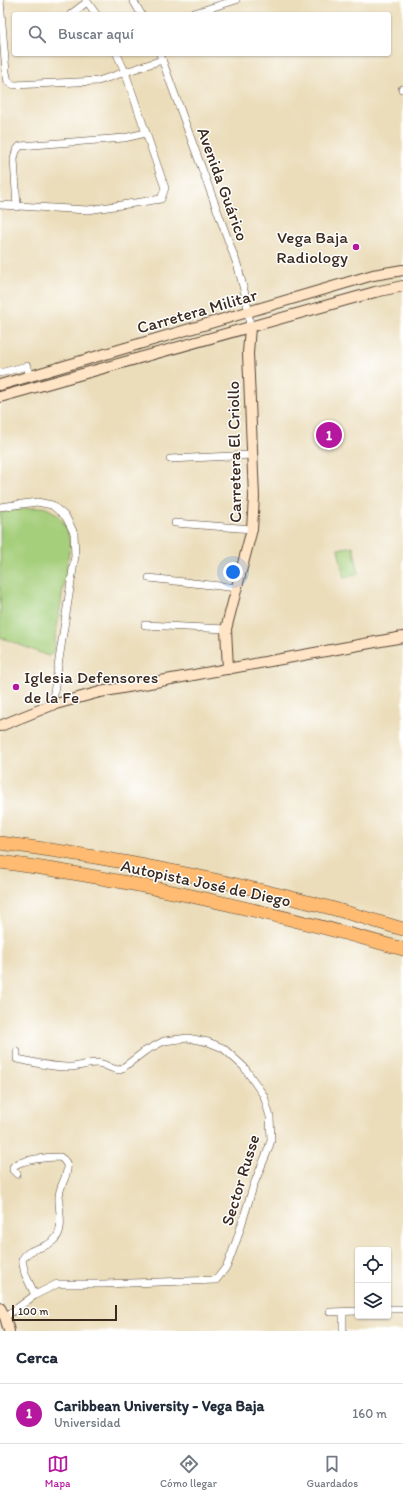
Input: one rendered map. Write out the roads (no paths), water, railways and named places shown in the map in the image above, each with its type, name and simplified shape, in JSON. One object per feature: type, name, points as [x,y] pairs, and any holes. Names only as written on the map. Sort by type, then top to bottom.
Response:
[{"type":"highway","name":"Autopista José de Diego","points":[[0,843],[150,867],[231,884],[328,908],[403,929]]},
{"type":"highway","name":"Autopista José de Diego","points":[[0,862],[116,881],[236,905],[330,928],[403,949]]},
{"type":"main road","name":"Carretera Militar","points":[[0,384],[373,275],[403,270]]},
{"type":"main road","name":"Carretera Militar","points":[[0,397],[375,292],[403,286]]},
{"type":"main road","name":"Carretera El Criollo","points":[[228,669],[226,629],[252,529],[254,497],[248,353],[250,327]]},
{"type":"main road","points":[[0,726],[52,705],[100,692],[403,637]]},
{"type":"main road","points":[[3,1313],[9,1331]]},
{"type":"street","points":[[0,0],[8,82],[14,85],[98,80],[125,72],[161,57]]},
{"type":"street","points":[[133,0],[140,12]]},
{"type":"street","points":[[197,12],[236,0]]},
{"type":"street","points":[[73,12],[87,1],[92,12]]},
{"type":"street","points":[[0,205],[88,210],[160,199],[165,188],[125,72],[118,56]]},
{"type":"street","name":"Avenida Guárico","points":[[161,57],[238,267],[250,327]]},
{"type":"street","points":[[17,207],[14,159],[16,151],[20,146],[124,138],[146,133]]},
{"type":"street","points":[[0,372],[27,366],[30,376]]},
{"type":"street","points":[[170,459],[253,455]]},
{"type":"street","points":[[0,507],[37,502],[52,505],[66,517],[74,533],[75,556],[52,705]]},
{"type":"street","points":[[176,523],[252,529]]},
{"type":"street","points":[[149,578],[237,588]]},
{"type":"street","points":[[145,625],[226,629]]},
{"type":"street","name":"Sector Russe","points":[[3,1313],[57,1284],[216,1280],[227,1266],[254,1184],[271,1140],[270,1117],[264,1096],[244,1067],[223,1048],[208,1042],[188,1038],[164,1041],[145,1051],[120,1070],[115,1070],[95,1062],[79,1067],[66,1067],[34,1062],[17,1059],[17,1052]]},
{"type":"street","points":[[17,1174],[13,1170],[15,1164],[28,1160],[60,1157],[64,1159],[67,1164],[67,1170],[59,1194],[59,1235],[48,1245],[28,1252],[22,1260],[25,1274],[35,1295]]},
{"type":"street","points":[[391,1309],[403,1308]]},
{"type":"street","points":[[330,1312],[355,1311]]},
{"type":"street","points":[[343,1312],[343,1331]]},
{"type":"place","name":"Vega Baja Radiology","points":[[356,247]]},
{"type":"place","name":"Caribbean University - Vega Baja","points":[[329,435]]},
{"type":"place","name":"Iglesia Defensores de la Fe","points":[[16,687]]}]
